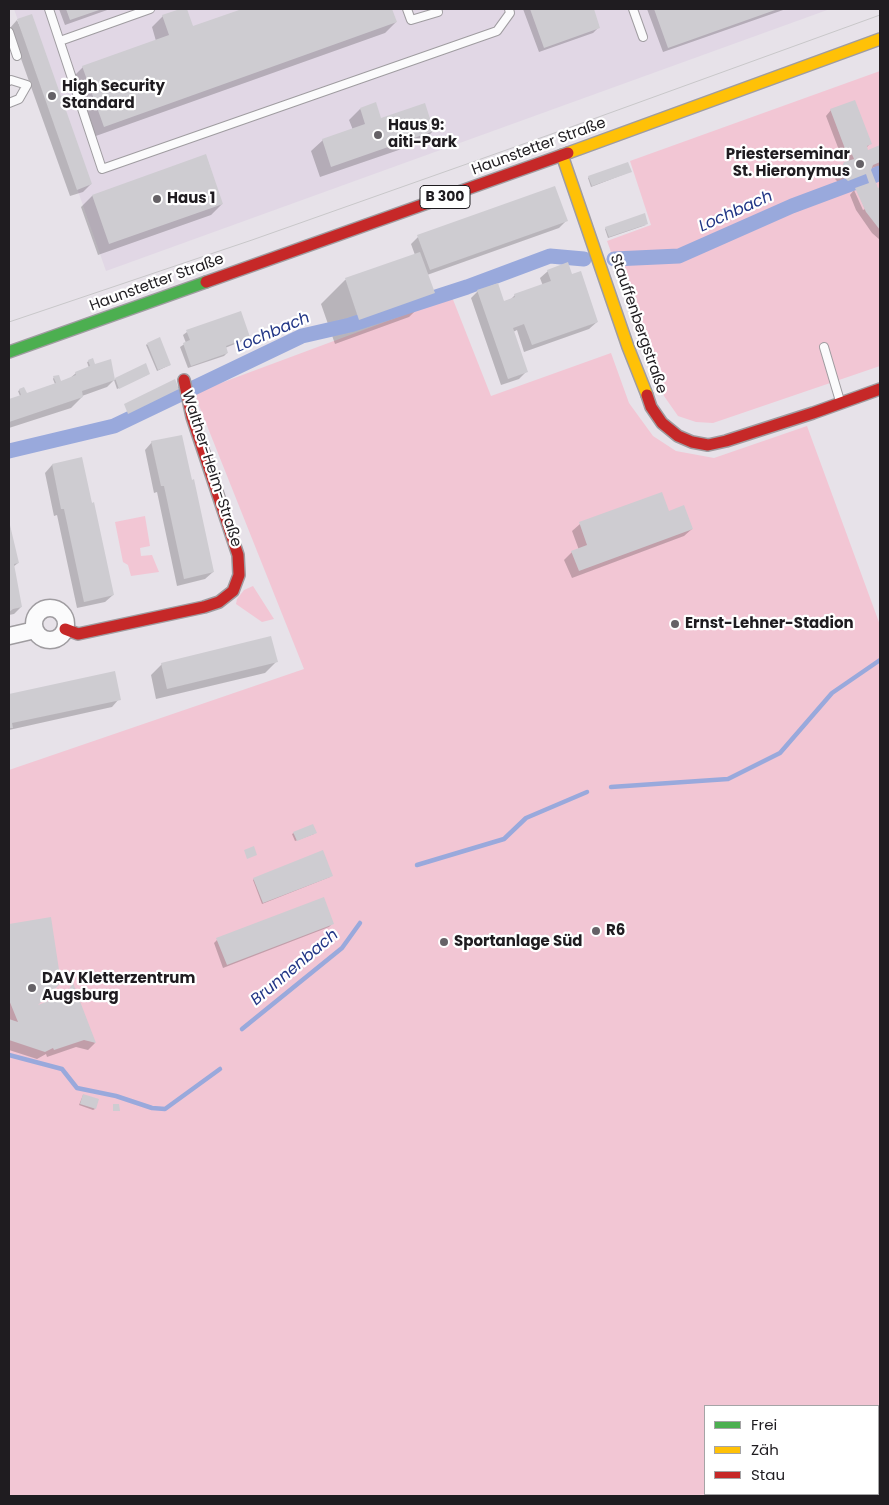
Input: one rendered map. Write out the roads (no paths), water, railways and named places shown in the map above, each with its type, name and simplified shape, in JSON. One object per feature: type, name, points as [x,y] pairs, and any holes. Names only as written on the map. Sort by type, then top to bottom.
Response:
[{"type":"main road","name":"Haunstetter Straße","points":[[9,352],[562,155],[880,39]]},
{"type":"main road","name":"Stauffenbergstraße","points":[[562,155],[588,225],[628,347],[651,407],[662,423],[678,436],[692,442],[708,444],[726,441],[880,389]]},
{"type":"main road","name":"Walther-Heim-Straße","points":[[65,629],[78,634],[204,607],[220,602],[233,590],[239,575],[238,554],[186,396],[184,382]]},
{"type":"street","points":[[44,609],[55,609],[64,615],[66,621],[65,629],[58,638],[48,640],[38,635],[35,630],[34,620],[44,609]]},
{"type":"street","points":[[9,636],[35,630]]},
{"type":"lane","points":[[49,9],[102,169],[498,31],[510,13],[509,9]]},
{"type":"lane","points":[[60,41],[150,9]]},
{"type":"lane","points":[[407,9],[411,20],[438,12]]},
{"type":"lane","points":[[633,9],[643,37]]},
{"type":"lane","points":[[9,32],[17,56]]},
{"type":"lane","points":[[9,82],[12,80],[27,85],[19,99],[9,102]]},
{"type":"lane","points":[[824,347],[841,403]]},
{"type":"water","points":[[283,345],[279,351],[261,359],[253,367],[220,381],[200,386]]},
{"type":"waterway","name":"Lochbach","points":[[873,176],[880,173]]},
{"type":"waterway","name":"Lochbach","points":[[614,259],[679,256],[792,206],[867,178]]},
{"type":"waterway","name":"Lochbach","points":[[9,451],[114,426],[302,336],[350,325],[467,287],[550,256],[584,259]]},
{"type":"waterway","name":"Brunnenbach","points":[[611,787],[728,779],[780,753],[832,693],[880,660]]},
{"type":"waterway","name":"Brunnenbach","points":[[417,865],[504,839],[526,818],[587,792]]},
{"type":"waterway","name":"Brunnenbach","points":[[242,1029],[342,948],[360,923]]},
{"type":"waterway","name":"Brunnenbach","points":[[9,1055],[62,1069],[77,1088],[116,1096],[152,1108],[165,1109],[220,1069]]},
{"type":"tram line","points":[[9,322],[252,240],[880,15]]},
{"type":"place","name":"High Security Standard","points":[[52,96]]},
{"type":"place","name":"Haus 9: aiti-Park","points":[[378,135]]},
{"type":"place","name":"Priesterseminar St. Hieronymus","points":[[860,164]]},
{"type":"place","name":"Haus 1","points":[[157,199]]},
{"type":"place","name":"Ernst-Lehner-Stadion","points":[[675,624]]},
{"type":"place","name":"R6","points":[[596,931]]},
{"type":"place","name":"Sportanlage Süd","points":[[444,942]]},
{"type":"place","name":"DAV Kletterzentrum Augsburg","points":[[32,988]]}]
